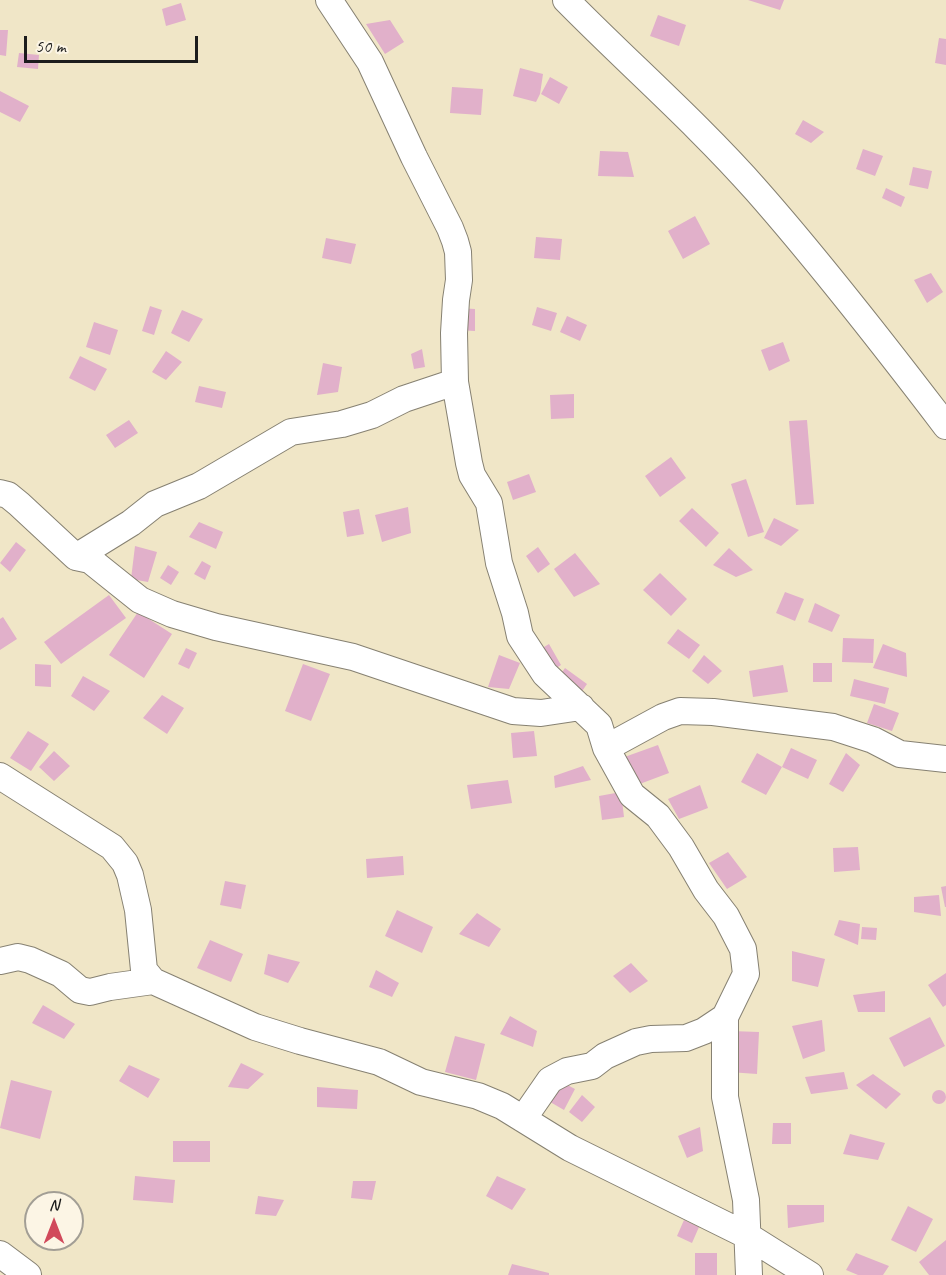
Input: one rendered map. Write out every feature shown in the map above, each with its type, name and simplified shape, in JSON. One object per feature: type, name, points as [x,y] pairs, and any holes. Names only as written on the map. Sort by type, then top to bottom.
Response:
[{"type":"street","points":[[329,0],[370,62],[455,241],[458,252],[459,279],[454,333],[455,382],[472,475],[489,503],[499,563],[520,636],[545,674],[599,725],[606,748],[632,795],[658,816],[736,932],[743,949],[746,974],[726,1017],[726,1098],[746,1200],[748,1275]]},
{"type":"street","points":[[566,0],[661,91],[756,190],[839,289],[946,426]]},
{"type":"street","points":[[76,557],[131,523],[155,504],[199,486],[291,432],[372,415],[404,399],[455,382]]},
{"type":"street","points":[[0,493],[19,504],[76,557],[90,560],[140,600],[184,618],[353,657],[513,711],[541,712],[581,707]]},
{"type":"street","points":[[606,748],[663,717],[680,711],[712,712],[833,727],[873,740],[900,754],[946,759]]},
{"type":"street","points":[[0,776],[112,847],[124,863],[130,875],[138,910],[144,970],[153,981],[255,1027],[379,1062],[421,1083],[478,1096],[502,1106],[570,1148],[748,1236],[810,1275]]},
{"type":"street","points":[[0,961],[18,957],[30,960],[61,974],[80,990],[90,992],[153,981]]},
{"type":"street","points":[[523,1119],[550,1080],[567,1071],[592,1066],[605,1056],[636,1042],[686,1038],[726,1017]]},
{"type":"street","points":[[0,1254],[28,1275]]},
{"type":"building","points":[[748,0],[784,0],[780,10]]},
{"type":"building","points":[[181,3],[186,20],[166,26],[162,9]]},
{"type":"building","points":[[658,15],[686,25],[679,46],[650,36]]},
{"type":"building","points":[[390,20],[404,42],[385,54],[366,24]]},
{"type":"building","points":[[0,30],[8,30],[6,56],[0,55]]},
{"type":"building","points":[[939,38],[946,39],[946,65],[935,63]]},
{"type":"building","points":[[19,53],[39,55],[38,69],[17,67]]},
{"type":"building","points":[[520,68],[543,74],[540,94],[536,102],[513,96]]},
{"type":"building","points":[[550,77],[568,87],[559,104],[541,94]]},
{"type":"building","points":[[452,87],[483,89],[481,115],[450,113]]},
{"type":"building","points":[[0,91],[29,106],[20,122],[0,112]]},
{"type":"building","points":[[803,120],[824,132],[811,143],[795,134]]},
{"type":"building","points":[[863,149],[883,156],[875,176],[856,169]]},
{"type":"building","points":[[600,151],[628,152],[634,177],[598,176]]},
{"type":"building","points":[[913,167],[932,171],[928,189],[909,185]]},
{"type":"building","points":[[886,188],[905,197],[901,207],[882,198]]},
{"type":"building","points":[[695,216],[710,244],[683,259],[668,231]]},
{"type":"building","points":[[536,237],[562,239],[560,260],[534,258]]},
{"type":"building","points":[[326,238],[356,244],[351,264],[322,258]]},
{"type":"building","points":[[931,273],[943,292],[927,303],[914,280]]},
{"type":"building","points":[[150,306],[162,310],[154,335],[142,331]]},
{"type":"building","points":[[537,307],[557,313],[551,331],[532,325]]},
{"type":"building","points":[[458,308],[475,309],[475,331],[457,330]]},
{"type":"building","points":[[182,310],[203,319],[189,342],[171,333]]},
{"type":"building","points":[[567,316],[587,325],[580,341],[560,332]]},
{"type":"building","points":[[94,322],[118,330],[110,355],[86,347]]},
{"type":"building","points":[[783,342],[790,361],[769,371],[761,350]]},
{"type":"building","points":[[422,349],[425,367],[414,369],[411,354]]},
{"type":"building","points":[[166,351],[182,362],[166,380],[152,372]]},
{"type":"building","points":[[80,356],[107,369],[95,391],[69,378]]},
{"type":"building","points":[[323,363],[342,367],[338,392],[317,395]]},
{"type":"building","points":[[199,386],[226,392],[222,408],[195,402]]},
{"type":"building","points":[[574,394],[574,418],[551,419],[550,395]]},
{"type":"building","points":[[129,420],[138,433],[115,448],[106,435]]},
{"type":"building","points":[[807,420],[814,504],[796,505],[789,421]]},
{"type":"building","points":[[671,457],[686,478],[660,497],[645,476]]},
{"type":"building","points":[[529,474],[536,492],[513,500],[507,482]]},
{"type":"building","points":[[746,479],[764,532],[748,537],[731,484]]},
{"type":"building","points":[[408,507],[411,533],[382,542],[375,515]]},
{"type":"building","points":[[692,508],[719,533],[706,547],[679,521]]},
{"type":"building","points":[[359,509],[364,534],[347,537],[343,512]]},
{"type":"building","points":[[774,518],[799,530],[781,546],[764,538]]},
{"type":"building","points":[[199,522],[223,532],[216,549],[189,537]]},
{"type":"building","points":[[16,542],[26,550],[10,572],[0,563]]},
{"type":"building","points":[[135,546],[157,552],[148,582],[131,579]]},
{"type":"building","points":[[538,547],[550,564],[538,573],[526,556]]},
{"type":"building","points":[[729,548],[753,570],[736,577],[713,565]]},
{"type":"building","points":[[575,553],[600,584],[574,597],[554,569]]},
{"type":"building","points":[[202,561],[211,566],[205,580],[194,574]]},
{"type":"building","points":[[168,565],[179,572],[171,585],[160,578]]},
{"type":"building","points":[[660,573],[687,599],[671,616],[643,590]]},
{"type":"building","points":[[785,592],[804,599],[795,621],[776,613]]},
{"type":"building","points":[[109,595],[126,618],[61,664],[44,642]]},
{"type":"building","points":[[815,603],[840,615],[832,632],[808,622]]},
{"type":"building","points":[[138,612],[172,634],[144,678],[109,655]]},
{"type":"building","points":[[3,617],[17,639],[0,650],[0,619]]},
{"type":"building","points":[[678,629],[700,645],[689,659],[667,643]]},
{"type":"building","points":[[843,638],[874,639],[873,663],[842,662]]},
{"type":"building","points":[[549,644],[561,665],[547,674],[534,653]]},
{"type":"building","points":[[883,644],[906,653],[907,677],[873,668]]},
{"type":"building","points":[[186,648],[197,653],[189,669],[178,664]]},
{"type":"building","points":[[499,655],[520,663],[509,689],[488,687]]},
{"type":"building","points":[[704,655],[722,671],[708,684],[692,671]]},
{"type":"building","points":[[813,663],[832,663],[832,682],[813,682]]},
{"type":"building","points":[[35,664],[51,665],[51,687],[35,686]]},
{"type":"building","points":[[303,664],[330,674],[311,721],[285,711]]},
{"type":"building","points":[[783,665],[788,692],[753,697],[749,671]]},
{"type":"building","points":[[565,668],[587,684],[578,697],[556,681]]},
{"type":"building","points":[[83,676],[110,691],[94,711],[71,696]]},
{"type":"building","points":[[854,679],[889,688],[885,704],[850,696]]},
{"type":"building","points":[[162,695],[184,708],[167,734],[143,718]]},
{"type":"building","points":[[874,704],[899,713],[892,731],[867,723]]},
{"type":"building","points":[[28,731],[49,744],[31,771],[10,758]]},
{"type":"building","points":[[534,731],[537,756],[513,758],[511,733]]},
{"type":"building","points":[[658,745],[669,773],[629,788],[619,759]]},
{"type":"building","points":[[791,748],[817,760],[808,779],[782,767]]},
{"type":"building","points":[[54,751],[70,766],[54,781],[39,767]]},
{"type":"building","points":[[757,753],[782,767],[766,795],[741,782]]},
{"type":"building","points":[[846,753],[860,765],[843,792],[829,784]]},
{"type":"building","points":[[583,766],[591,780],[555,788],[554,776]]},
{"type":"building","points":[[508,780],[512,803],[471,809],[467,785]]},
{"type":"building","points":[[700,785],[708,808],[679,819],[668,799]]},
{"type":"building","points":[[621,792],[624,817],[602,820],[599,796]]},
{"type":"building","points":[[858,847],[860,870],[834,872],[833,848]]},
{"type":"building","points":[[728,852],[747,877],[727,889],[709,863]]},
{"type":"building","points":[[403,856],[404,875],[367,878],[366,859]]},
{"type":"building","points":[[225,881],[246,885],[241,909],[220,905]]},
{"type":"building","points":[[946,886],[946,907],[945,907],[941,887]]},
{"type":"building","points":[[939,895],[941,916],[914,912],[914,897]]},
{"type":"building","points":[[397,910],[433,927],[422,953],[385,936]]},
{"type":"building","points":[[477,913],[501,929],[489,947],[459,934]]},
{"type":"building","points":[[839,920],[860,924],[858,945],[834,935]]},
{"type":"building","points":[[862,927],[877,928],[876,940],[861,939]]},
{"type":"building","points":[[210,940],[243,954],[231,982],[197,968]]},
{"type":"building","points":[[792,951],[825,959],[818,987],[792,981]]},
{"type":"building","points":[[268,954],[300,962],[288,983],[264,974]]},
{"type":"building","points":[[631,963],[648,981],[630,993],[613,976]]},
{"type":"building","points":[[376,970],[399,983],[392,997],[369,987]]},
{"type":"building","points":[[946,973],[946,1005],[943,1007],[928,985]]},
{"type":"building","points":[[885,991],[885,1012],[858,1012],[853,995]]},
{"type":"building","points":[[43,1005],[75,1024],[64,1039],[32,1023]]},
{"type":"building","points":[[510,1016],[537,1031],[533,1047],[500,1034]]},
{"type":"building","points":[[930,1017],[945,1046],[904,1067],[889,1038]]},
{"type":"building","points":[[822,1020],[825,1051],[803,1059],[792,1026]]},
{"type":"building","points":[[731,1031],[759,1032],[757,1074],[729,1072]]},
{"type":"building","points":[[455,1036],[485,1044],[476,1080],[445,1072]]},
{"type":"building","points":[[241,1063],[264,1074],[248,1089],[228,1087]]},
{"type":"building","points":[[129,1065],[160,1079],[148,1098],[119,1081]]},
{"type":"building","points":[[844,1072],[848,1089],[811,1094],[805,1077]]},
{"type":"building","points":[[873,1074],[901,1094],[886,1109],[856,1085]]},
{"type":"building","points":[[556,1079],[575,1089],[564,1110],[545,1099]]},
{"type":"building","points":[[11,1080],[52,1091],[40,1139],[0,1128]]},
{"type":"building","points":[[317,1087],[358,1090],[357,1109],[317,1107]]},
{"type":"building","points":[[936,1090],[942,1090],[946,1097],[942,1104],[936,1104],[932,1100],[932,1094]]},
{"type":"building","points":[[582,1095],[595,1107],[582,1122],[569,1112]]},
{"type":"building","points":[[773,1123],[791,1123],[791,1144],[772,1144]]},
{"type":"building","points":[[700,1127],[703,1151],[687,1158],[678,1136]]},
{"type":"building","points":[[850,1134],[885,1143],[878,1160],[843,1154]]},
{"type":"building","points":[[173,1141],[210,1141],[210,1162],[173,1162]]},
{"type":"building","points":[[135,1176],[175,1180],[173,1203],[133,1200]]},
{"type":"building","points":[[497,1176],[526,1189],[512,1210],[486,1196]]},
{"type":"building","points":[[353,1181],[376,1181],[372,1200],[351,1198]]},
{"type":"building","points":[[258,1196],[284,1200],[276,1216],[255,1214]]},
{"type":"building","points":[[787,1205],[824,1205],[824,1222],[788,1228]]},
{"type":"building","points":[[908,1206],[933,1219],[916,1252],[891,1240]]},
{"type":"building","points":[[684,1220],[699,1227],[692,1243],[677,1236]]},
{"type":"building","points":[[946,1240],[946,1275],[929,1275],[919,1262]]},
{"type":"building","points":[[695,1253],[717,1253],[717,1275],[695,1275]]},
{"type":"building","points":[[856,1253],[889,1266],[883,1275],[858,1275],[846,1270]]},
{"type":"building","points":[[512,1264],[549,1273],[549,1275],[508,1275]]}]
